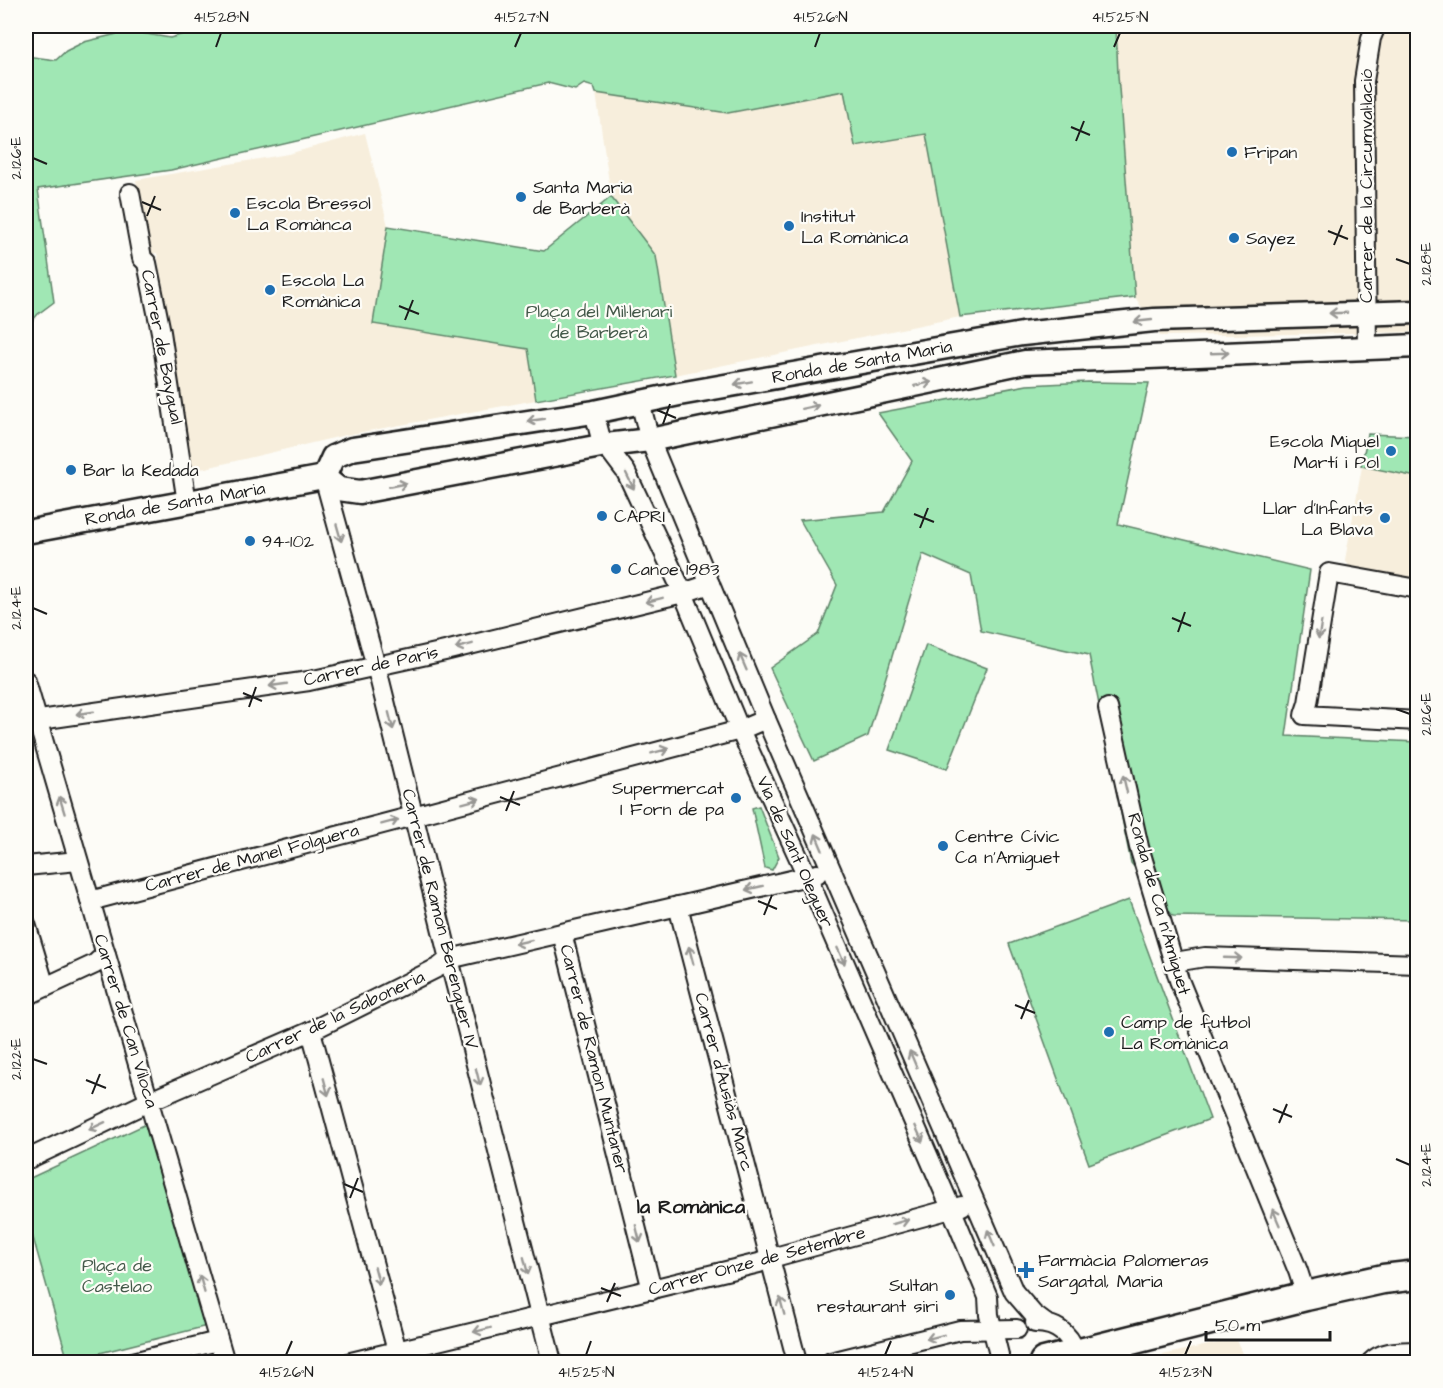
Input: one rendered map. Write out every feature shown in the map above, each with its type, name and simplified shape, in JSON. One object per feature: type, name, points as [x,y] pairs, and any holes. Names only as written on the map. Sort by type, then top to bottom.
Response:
[{"type":"main road","points":[[1044,1362],[1077,1359],[1306,1296],[1383,1279],[1418,1275]]},
{"type":"street","name":"Carrer de la Circumval·lació","points":[[1367,348],[1364,81],[1371,38],[1376,26]]},
{"type":"street","name":"Carrer de Baygual","points":[[129,193],[142,258],[147,262],[161,332],[187,502]]},
{"type":"street","name":"Ronda de Santa Maria","points":[[324,477],[333,457],[352,449],[594,412],[1023,334],[1154,320],[1418,312]]},
{"type":"street","name":"Ronda de Santa Maria","points":[[26,532],[324,477],[339,489],[360,492],[606,445],[650,440],[1025,362],[1418,346]]},
{"type":"street","name":"Via de Sant Oleguer","points":[[640,402],[650,440],[766,719],[1014,1292],[1033,1314],[1068,1336],[1073,1343],[1077,1359]]},
{"type":"street","name":"Via de Sant Oleguer","points":[[594,412],[601,439],[628,476],[683,593],[740,730],[807,876],[951,1208],[988,1298],[988,1315],[998,1359]]},
{"type":"street","name":"Carrer de Ramon Berenguer IV","points":[[324,477],[415,816],[448,959],[552,1362]]},
{"type":"street","points":[[1418,589],[1329,573],[1308,703],[1304,715],[1418,721]]},
{"type":"street","name":"Carrer de París","points":[[31,721],[309,681],[683,593],[710,584]]},
{"type":"street","name":"Carrer de Can Viloca","points":[[26,681],[31,721],[78,861],[225,1362]]},
{"type":"street","name":"Ronda de Ca n'Amiguet","points":[[1108,708],[1139,847],[1182,987],[1299,1271],[1306,1296]]},
{"type":"street","name":"Carrer de Manel Folguera","points":[[90,901],[740,730],[766,719]]},
{"type":"street","points":[[26,866],[78,861]]},
{"type":"street","name":"Carrer de la Saboneria","points":[[26,1160],[150,1101],[310,1031],[440,967],[448,959],[832,870]]},
{"type":"street","name":"Carrer d'Ausiàs Marc","points":[[678,906],[797,1362]]},
{"type":"street","points":[[26,924],[45,987]]},
{"type":"street","name":"Carrer de Ramon Muntaner","points":[[562,933],[652,1290]]},
{"type":"street","points":[[26,996],[95,964],[106,954]]},
{"type":"street","points":[[1174,962],[1205,957],[1418,964]]},
{"type":"street","points":[[310,1031],[397,1351]]},
{"type":"street","name":"Carrer Onze de Setembre","points":[[351,1362],[759,1263],[975,1203]]},
{"type":"street","points":[[988,1298],[1000,1306],[1008,1303],[1014,1292]]},
{"type":"street","points":[[831,1362],[960,1330],[1017,1329],[1035,1323],[1045,1323]]},
{"type":"street","points":[[998,1359],[1004,1344],[1017,1329]]},
{"type":"street","points":[[133,1362],[218,1341]]},
{"type":"street","points":[[1371,1362],[1376,1357],[1393,1352],[1418,1351]]},
{"type":"shaded area","points":[[1116,26],[1417,26],[1417,332],[1160,336],[1135,297]]},
{"type":"shaded area","name":"Institut La Romànica","points":[[845,91],[926,133],[960,317],[675,375],[656,256],[611,196],[596,93],[728,113]]},
{"type":"shaded area","name":"Escola La Romànica","points":[[365,133],[388,226],[373,324],[529,349],[536,400],[346,435],[193,471],[157,253],[149,254],[136,180],[288,154]]},
{"type":"shaded area","name":"Llar d'Infants La Blava","points":[[1368,434],[1417,436],[1417,579],[1349,566],[1345,560]]},
{"type":"shaded area","points":[[1235,1339],[1248,1362],[1131,1362]]},
{"type":"green space","points":[[242,26],[1116,26],[1135,297],[960,317],[926,134],[855,146],[844,91],[728,113],[596,93],[594,87],[584,84],[575,90],[548,83],[171,170],[38,189],[54,302],[38,314],[26,328],[26,56],[56,60],[66,51],[84,42],[129,31],[170,38],[194,31]]},
{"type":"green space","name":"Plaça del Mil·lenari de Barberà","points":[[611,197],[656,256],[675,375],[536,400],[528,349],[373,324],[388,226],[544,251]]},
{"type":"green space","points":[[1088,382],[1149,383],[1118,524],[1310,570],[1286,736],[1417,742],[1417,920],[1173,916],[1131,863],[1089,655],[981,631],[971,575],[923,554],[868,736],[814,761],[770,668],[818,634],[837,585],[800,520],[884,512],[912,461],[878,413],[1027,385]]},
{"type":"green space","name":"Escola Miquel Martí i Pol","points":[[1368,434],[1417,436],[1417,477],[1361,466]]},
{"type":"green space","points":[[926,645],[987,668],[947,769],[889,750]]},
{"type":"green space","points":[[759,806],[779,857],[772,870],[765,868],[752,808]]},
{"type":"green space","name":"Camp de futbol La Romànica","points":[[1129,900],[1210,1119],[1089,1164],[1009,944]]},
{"type":"green space","name":"Plaça de Castelao","points":[[146,1124],[207,1326],[68,1361],[26,1213],[26,1180]]},
{"type":"place","name":"Fripan","points":[[1232,152]]},
{"type":"place","name":"Santa Maria de Barberà","points":[[521,197]]},
{"type":"place","name":"Escola Bressol La Romànca","points":[[235,213]]},
{"type":"place","name":"Institut La Romànica","points":[[789,226]]},
{"type":"place","name":"Sayez","points":[[1234,238]]},
{"type":"place","name":"Escola La Romànica","points":[[270,290]]},
{"type":"place","name":"Escola Miquel Martí i Pol","points":[[1391,451]]},
{"type":"place","name":"Bar la Kedada","points":[[71,470]]},
{"type":"place","name":"CAPRI","points":[[602,516]]},
{"type":"place","name":"Llar d'Infants La Blava","points":[[1385,518]]},
{"type":"place","name":"94-102","points":[[250,541]]},
{"type":"place","name":"Canoe 1983","points":[[616,569]]},
{"type":"place","name":"Supermercat I Forn de pa","points":[[736,798]]},
{"type":"place","name":"Centre Cívic Ca n'Amiguet","points":[[943,846]]},
{"type":"place","name":"Camp de futbol La Romànica","points":[[1109,1032]]},
{"type":"place","name":"Farmàcia Palomeras Sargatal, Maria","points":[[1026,1270]]},
{"type":"place","name":"Sultan restaurant siri","points":[[950,1295]]},
{"type":"district","name":"la Romànica","points":[[691,1207]]}]
